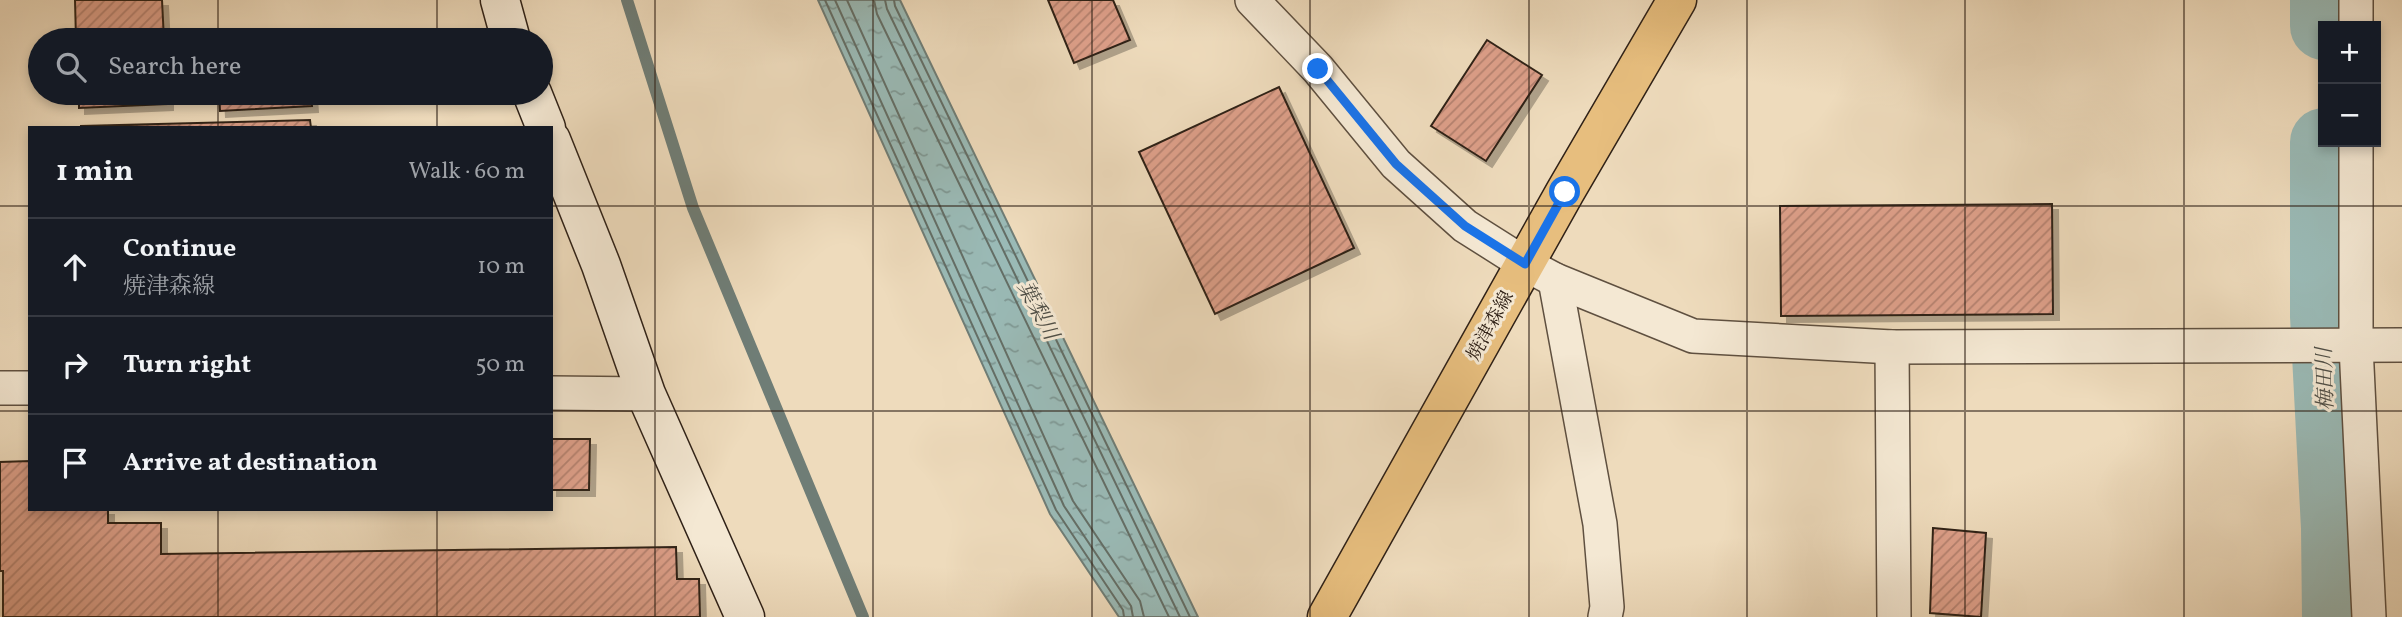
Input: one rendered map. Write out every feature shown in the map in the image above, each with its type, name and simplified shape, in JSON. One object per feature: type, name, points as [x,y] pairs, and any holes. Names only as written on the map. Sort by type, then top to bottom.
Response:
[{"type":"main road","name":"焼津森線","points":[[1329,613],[1540,272],[1677,0]]},
{"type":"street","points":[[500,0],[508,28]]},
{"type":"street","points":[[1252,0],[1318,69],[1396,164],[1465,226],[1540,272],[1692,336],[1892,347],[2402,345]]},
{"type":"street","points":[[2356,0],[2356,21]]},
{"type":"street","points":[[537,105],[545,126]]},
{"type":"street","points":[[553,145],[601,265],[646,394],[745,617]]},
{"type":"street","points":[[2356,147],[2356,346],[2369,617]]},
{"type":"street","points":[[1540,272],[1600,524],[1607,607],[1605,617]]},
{"type":"street","points":[[1892,347],[1894,617]]},
{"type":"street","points":[[0,388],[28,388]]},
{"type":"street","points":[[553,393],[646,394]]},
{"type":"water","name":"葉梨川","points":[[818,0],[900,0],[1198,617],[1119,617],[1050,514]]},
{"type":"building","points":[[75,0],[162,0],[163,28],[76,28]]},
{"type":"building","points":[[1048,0],[1113,0],[1130,40],[1074,63]]},
{"type":"building","points":[[1487,40],[1542,75],[1486,161],[1431,126]]},
{"type":"building","points":[[1279,87],[1354,248],[1215,314],[1139,152]]},
{"type":"building","points":[[79,105],[145,105],[79,108]]},
{"type":"building","points":[[220,105],[312,106],[220,111]]},
{"type":"building","points":[[310,120],[311,126],[80,126]]},
{"type":"building","points":[[2052,204],[2053,314],[1781,316],[1780,206]]},
{"type":"building","points":[[553,439],[590,439],[589,490],[553,490]]},
{"type":"building","points":[[28,461],[28,511],[108,511],[108,523],[161,523],[161,554],[676,547],[677,579],[699,579],[700,617],[3,617],[3,571],[0,571],[0,462]]},
{"type":"building","points":[[1933,528],[1986,533],[1981,617],[1930,613]]},
{"type":"waterway","points":[[627,0],[693,208],[863,617]]},
{"type":"waterway","name":"梅田川","points":[[2324,0],[2324,21]]},
{"type":"waterway","name":"梅田川","points":[[2324,147],[2324,316],[2335,528],[2336,617]]},
{"type":"route","points":[[1318,69],[1396,164],[1465,226],[1525,264],[1565,192]]}]
